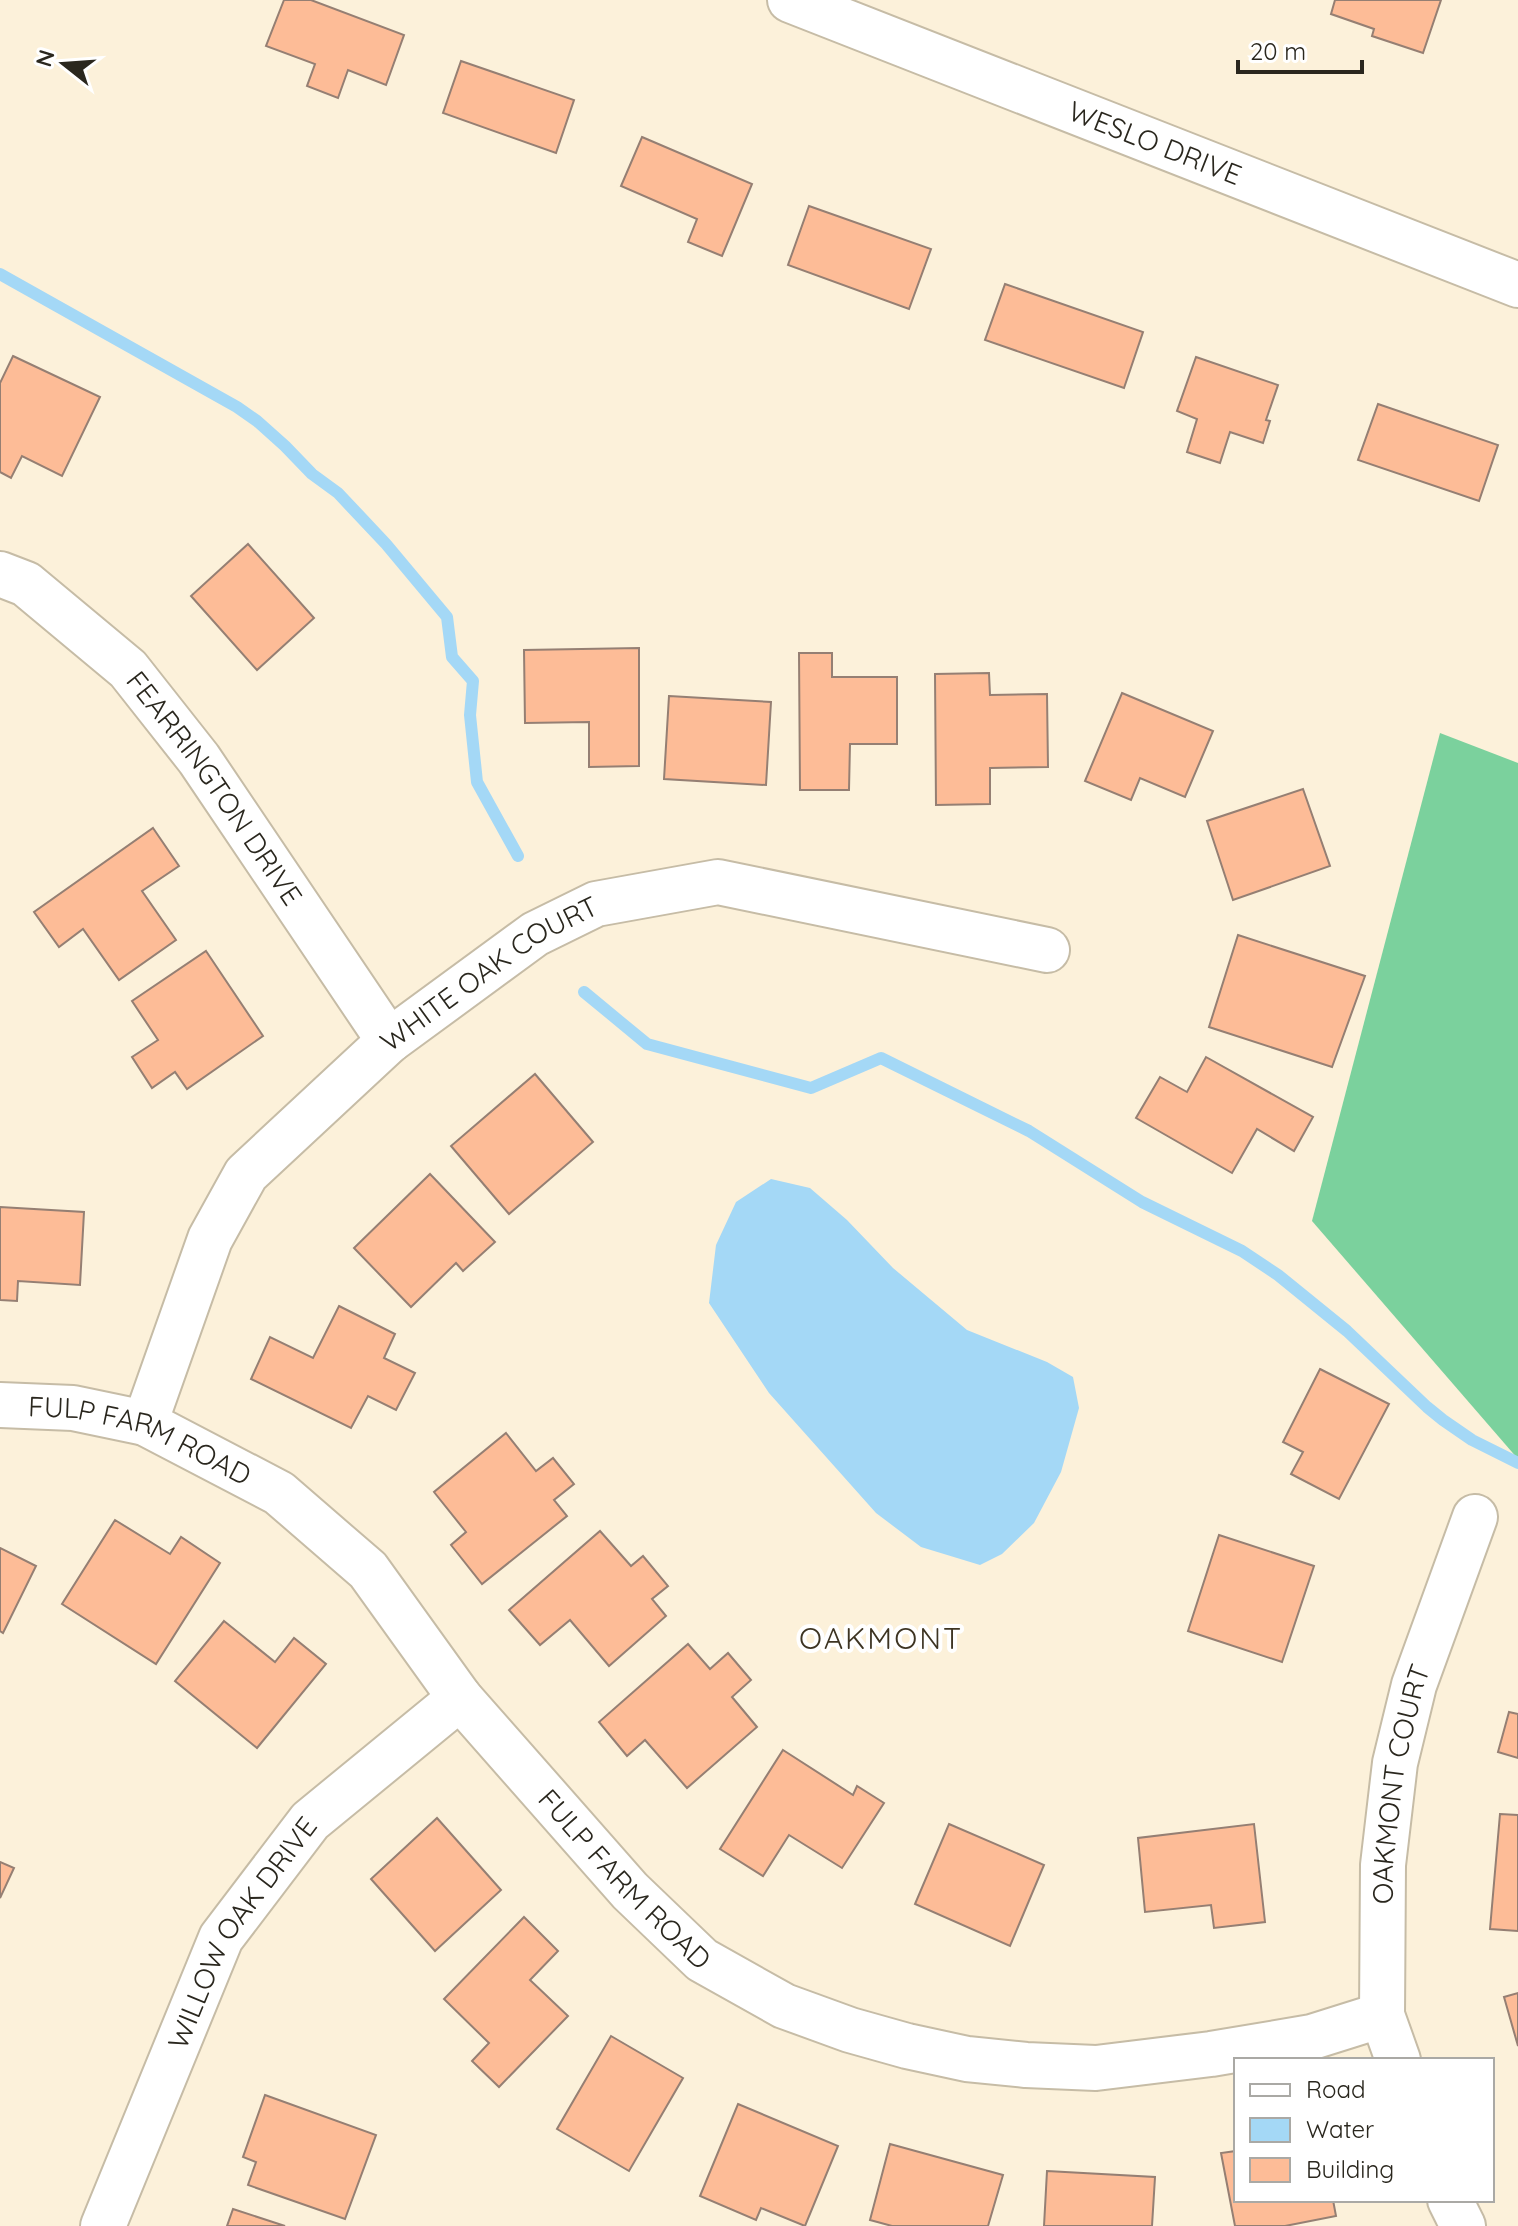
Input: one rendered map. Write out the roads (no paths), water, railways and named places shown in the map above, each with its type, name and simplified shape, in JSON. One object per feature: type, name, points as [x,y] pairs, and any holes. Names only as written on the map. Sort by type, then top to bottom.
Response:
[{"type":"street","name":"WESLO DRIVE","points":[[790,0],[1518,285]]},
{"type":"street","name":"FEARRINGTON DRIVE","points":[[0,574],[26,584],[128,669],[199,759],[389,1041]]},
{"type":"street","name":"WHITE OAK COURT","points":[[145,1423],[210,1239],[246,1174],[389,1041],[535,934],[596,904],[718,882],[1047,950]]},
{"type":"street","name":"FULP FARM ROAD","points":[[0,1405],[73,1408],[145,1423],[279,1493],[368,1570],[460,1698],[630,1891],[702,1960],[784,2006],[850,2030],[967,2059],[1096,2068],[1211,2054],[1312,2037],[1382,2015]]},
{"type":"street","name":"OAKMONT COURT","points":[[1397,2058],[1382,2015],[1383,1865],[1395,1763],[1414,1685],[1475,1517]]},
{"type":"street","name":"WILLOW OAK DRIVE","points":[[103,2226],[221,1938],[310,1821],[460,1698]]},
{"type":"street","points":[[1451,2202],[1463,2226]]},
{"type":"water","points":[[771,1179],[810,1188],[847,1220],[893,1268],[967,1330],[1047,1362],[1073,1377],[1079,1408],[1061,1472],[1034,1523],[1002,1554],[980,1565],[921,1547],[876,1513],[769,1393],[709,1303],[716,1245],[736,1202]]},
{"type":"waterway","points":[[0,274],[237,407],[338,493],[386,544],[447,617],[452,657],[473,681],[470,715],[477,782],[518,856]]},
{"type":"waterway","points":[[584,992],[647,1044],[811,1088],[881,1058],[1029,1131],[1142,1202],[1242,1251],[1278,1275],[1347,1331],[1443,1420],[1472,1440],[1518,1463]]},
{"type":"district","name":"OAKMONT","points":[[881,1639]]}]
